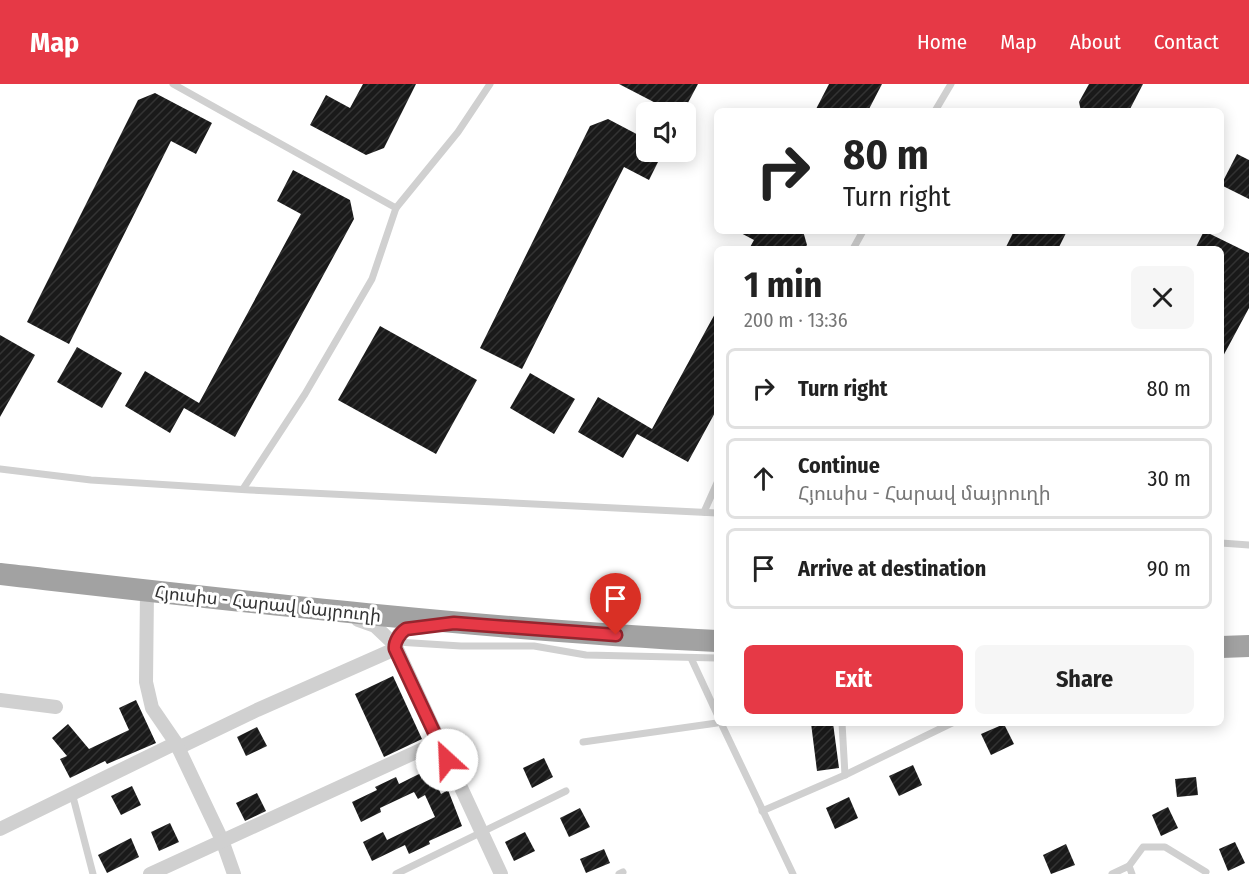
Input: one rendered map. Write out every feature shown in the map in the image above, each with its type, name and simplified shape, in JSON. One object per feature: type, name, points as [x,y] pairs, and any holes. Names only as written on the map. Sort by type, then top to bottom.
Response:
[{"type":"highway","name":"Հյուսիս - Հարավ մայրուղի","points":[[0,561],[422,605],[543,616],[714,627]]},
{"type":"highway","name":"Հյուսիս - Հարավ մայրուղի","points":[[0,574],[454,623],[714,641]]},
{"type":"highway","points":[[1224,633],[1249,632]]},
{"type":"highway","points":[[1224,647],[1249,646]]},
{"type":"street","points":[[147,591],[146,682],[152,708],[177,746],[222,840],[234,874]]},
{"type":"street","points":[[327,610],[375,626],[396,645],[438,742],[501,874]]},
{"type":"street","points":[[0,828],[396,645],[399,634],[406,629],[454,623]]},
{"type":"street","points":[[0,700],[56,706]]},
{"type":"street","points":[[150,874],[438,742]]},
{"type":"lane","points":[[173,84],[396,208]]},
{"type":"lane","points":[[243,489],[305,394],[372,279],[396,208],[458,132],[490,84]]},
{"type":"lane","points":[[937,108],[951,84]]},
{"type":"lane","points":[[0,469],[91,480],[714,513]]},
{"type":"lane","points":[[704,512],[714,490]]},
{"type":"lane","points":[[1224,543],[1249,544]]},
{"type":"lane","points":[[396,645],[534,646],[586,655],[714,658]]},
{"type":"lane","points":[[691,658],[714,708]]},
{"type":"lane","points":[[583,742],[714,724]]},
{"type":"lane","points":[[720,726],[793,874]]},
{"type":"lane","points":[[842,726],[845,775]]},
{"type":"lane","points":[[762,811],[845,775],[946,726]]},
{"type":"lane","points":[[396,874],[566,791]]},
{"type":"lane","points":[[72,793],[93,874]]},
{"type":"lane","points":[[1112,874],[1129,866],[1143,847],[1165,847],[1206,872]]},
{"type":"lane","points":[[1129,866],[1132,874]]},
{"type":"building","points":[[363,84],[416,84],[384,148],[366,155],[310,125],[326,95],[350,108]]},
{"type":"building","points":[[619,84],[698,84],[688,102],[654,102]]},
{"type":"building","points":[[829,84],[882,84],[870,108],[817,108]]},
{"type":"building","points":[[1089,84],[1143,84],[1131,108],[1080,108],[1079,102]]},
{"type":"building","points":[[155,93],[212,123],[196,154],[171,141],[69,344],[27,322],[138,100]]},
{"type":"building","points":[[608,119],[636,134],[636,162],[658,162],[649,180],[624,167],[522,369],[480,348],[590,126]]},
{"type":"building","points":[[1237,154],[1249,160],[1249,199],[1224,186],[1224,179]]},
{"type":"building","points":[[293,170],[350,200],[354,219],[235,437],[184,408],[170,433],[125,406],[145,371],[199,403],[301,214],[277,201]]},
{"type":"building","points":[[743,234],[804,234],[807,245],[751,246],[754,240]]},
{"type":"building","points":[[1012,234],[1066,234],[1060,246],[1006,246]]},
{"type":"building","points":[[1202,234],[1210,234],[1249,253],[1249,308],[1224,354],[1224,246],[1196,246]]},
{"type":"building","points":[[714,315],[714,414],[688,462],[637,434],[623,458],[578,432],[598,397],[652,429]]},
{"type":"building","points":[[380,326],[477,380],[436,454],[338,400]]},
{"type":"building","points":[[0,335],[35,355],[0,417]]},
{"type":"building","points":[[77,347],[122,373],[102,408],[57,382]]},
{"type":"building","points":[[530,373],[575,399],[554,434],[510,408]]},
{"type":"building","points":[[393,676],[422,739],[384,757],[355,694]]},
{"type":"building","points":[[136,700],[156,743],[107,764],[105,761],[70,778],[60,759],[67,756],[52,738],[68,724],[89,749],[129,730],[119,708]]},
{"type":"building","points":[[811,726],[833,726],[839,768],[817,771]]},
{"type":"building","points":[[1005,726],[1014,744],[991,755],[981,734]]},
{"type":"building","points":[[257,727],[267,746],[246,756],[237,737]]},
{"type":"building","points":[[544,758],[553,777],[532,788],[523,768]]},
{"type":"building","points":[[913,765],[922,785],[899,796],[889,776]]},
{"type":"building","points":[[429,769],[441,794],[448,790],[462,826],[429,841],[430,844],[409,854],[405,845],[372,861],[363,842],[383,832],[387,840],[435,817],[425,795],[418,799],[414,792],[380,808],[381,812],[361,822],[352,802],[377,790],[375,787],[396,777],[399,784]]},
{"type":"building","points":[[1196,777],[1198,795],[1177,797],[1175,779]]},
{"type":"building","points":[[132,786],[141,805],[121,815],[111,796]]},
{"type":"building","points":[[257,793],[266,811],[245,821],[236,803]]},
{"type":"building","points":[[849,797],[858,818],[835,829],[826,808]]},
{"type":"building","points":[[1168,807],[1178,828],[1161,836],[1152,815]]},
{"type":"building","points":[[580,808],[590,827],[569,837],[560,818]]},
{"type":"building","points":[[170,823],[179,842],[159,851],[151,832]]},
{"type":"building","points":[[525,832],[535,851],[514,861],[505,842]]},
{"type":"building","points":[[131,838],[139,857],[107,873],[98,855]]},
{"type":"building","points":[[1235,842],[1245,863],[1228,871],[1219,849]]},
{"type":"building","points":[[1066,844],[1075,865],[1051,874],[1043,855]]},
{"type":"building","points":[[604,849],[610,863],[586,873],[580,859]]},
{"type":"route","points":[[447,760],[395,649],[394,645],[399,634],[406,629],[454,623],[616,635]]}]
